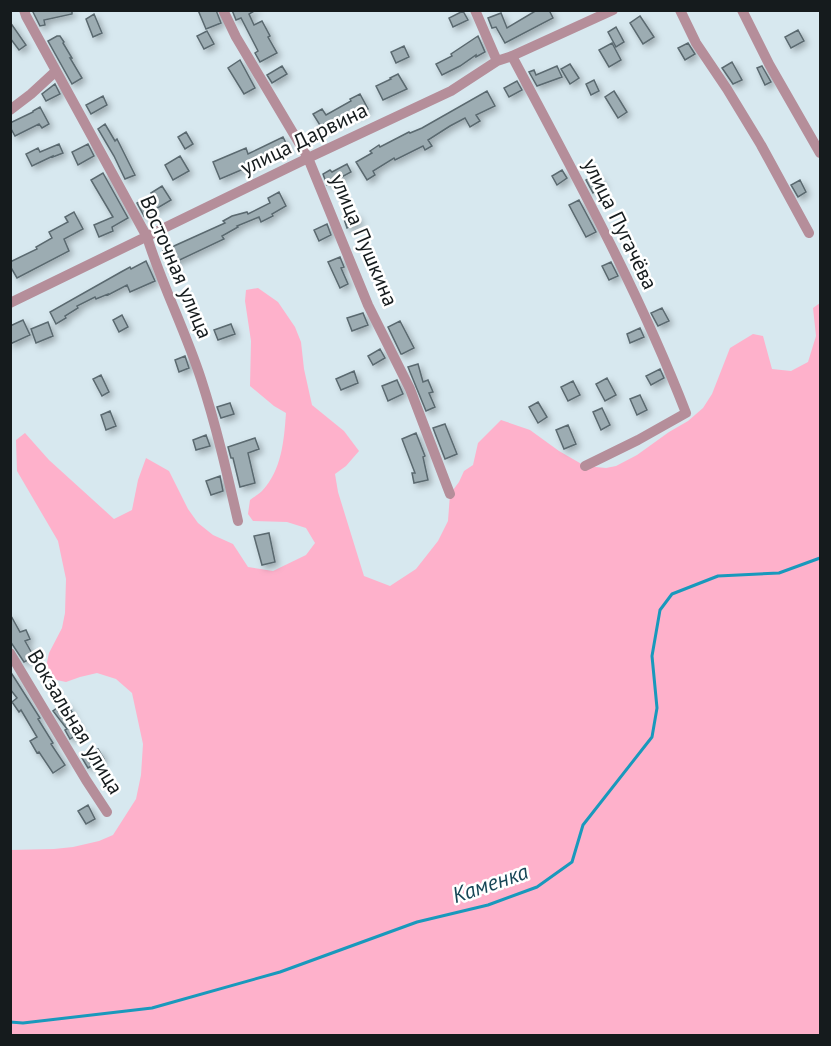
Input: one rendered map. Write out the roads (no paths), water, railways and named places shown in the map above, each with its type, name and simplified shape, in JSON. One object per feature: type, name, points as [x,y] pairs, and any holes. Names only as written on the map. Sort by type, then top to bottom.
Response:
[{"type":"street","name":"Восточная улица","points":[[24,10],[147,237],[153,258],[201,378],[224,459],[238,521]]},
{"type":"street","name":"улица Пушкина","points":[[223,10],[236,37],[308,158],[368,305],[410,389],[450,494]]},
{"type":"street","points":[[475,10],[497,61]]},
{"type":"street","name":"улица Дарвина","points":[[10,303],[451,91],[497,61],[613,10]]},
{"type":"street","points":[[680,10],[696,43],[761,145],[809,233]]},
{"type":"street","points":[[742,10],[774,73],[820,153]]},
{"type":"street","name":"улица Пугачёва","points":[[512,56],[602,225],[669,368],[686,413],[585,466]]},
{"type":"street","points":[[10,110],[56,71]]},
{"type":"street","name":"Вокзальная улица","points":[[10,653],[107,812]]},
{"type":"waterway","name":"Каменка","points":[[10,1022],[23,1023],[152,1008],[280,972],[417,922],[488,905],[537,887],[572,862],[583,825],[652,737],[657,708],[652,656],[660,610],[672,594],[718,576],[779,573],[820,558]]}]
